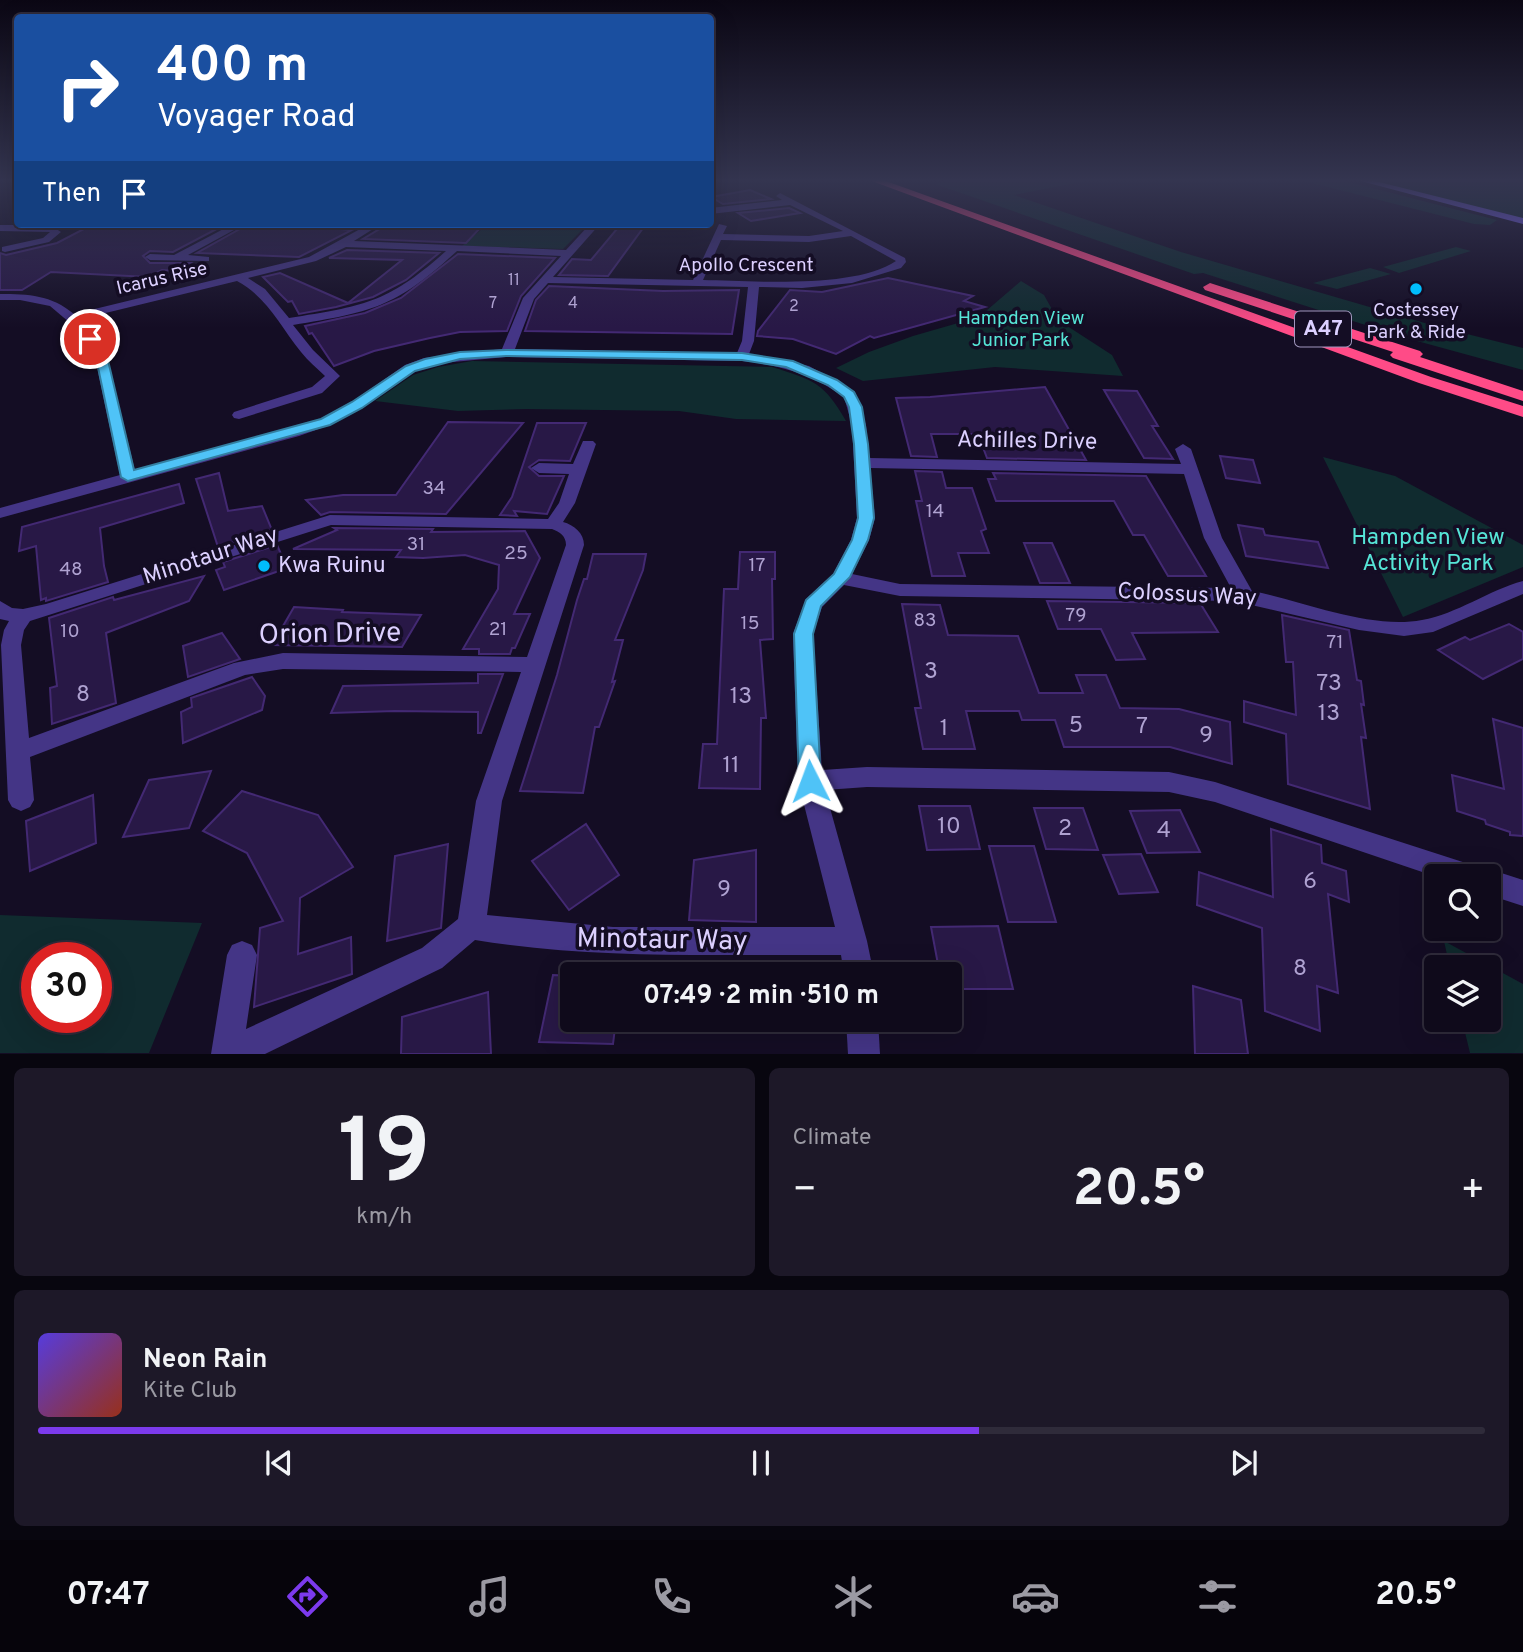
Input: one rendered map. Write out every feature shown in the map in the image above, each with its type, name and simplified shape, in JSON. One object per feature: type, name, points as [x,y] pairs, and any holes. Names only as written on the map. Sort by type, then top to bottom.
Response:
[{"type":"highway","name":"A47","points":[[1010,229],[1425,380],[1523,412]]},
{"type":"highway","name":"A47","points":[[1039,229],[1523,396]]},
{"type":"highway","name":"A47","points":[[1124,259],[1523,388]]},
{"type":"highway","name":"A47","points":[[1133,274],[1305,344],[1523,421]]},
{"type":"street","points":[[5,249],[33,248],[54,236],[56,232],[52,229]]},
{"type":"street","points":[[176,258],[230,229]]},
{"type":"street","name":"Icarus Rise","points":[[72,318],[312,259],[367,229]]},
{"type":"street","points":[[506,353],[515,338],[525,305],[590,229]]},
{"type":"street","points":[[696,284],[720,229]]},
{"type":"street","name":"Apollo Crescent","points":[[544,280],[754,286],[835,283],[897,266],[901,262],[894,254],[844,229]]},
{"type":"street","points":[[717,237],[809,239],[852,233]]},
{"type":"street","points":[[344,244],[568,253]]},
{"type":"street","points":[[288,322],[372,305],[393,297],[410,287],[455,248]]},
{"type":"street","points":[[150,257],[205,259]]},
{"type":"street","points":[[239,415],[317,390],[333,376],[306,351],[288,322],[260,290],[240,278]]},
{"type":"street","points":[[742,357],[748,341],[750,303],[754,286]]},
{"type":"street","points":[[0,297],[20,297],[54,303],[72,318],[100,352],[128,477]]},
{"type":"street","points":[[0,513],[325,422],[357,405],[395,377],[429,361],[506,353],[742,357],[789,364],[818,375],[850,395],[855,407],[863,463],[866,518],[860,540],[841,577],[813,604],[803,634],[810,781],[857,962]]},
{"type":"street","points":[[228,1054],[432,958],[471,926],[477,888],[480,836],[489,800],[575,545],[576,539],[566,528],[553,524],[567,503],[588,444]]},
{"type":"street","points":[[1183,449],[1213,538],[1245,596]]},
{"type":"street","name":"Achilles Drive","points":[[863,463],[1191,470]]},
{"type":"street","points":[[539,468],[579,469]]},
{"type":"street","name":"Minotaur Way","points":[[23,615],[330,520],[553,524]]},
{"type":"street","name":"Colossus Way","points":[[841,577],[900,590],[1198,593],[1245,596],[1362,622],[1412,630],[1426,627],[1523,587]]},
{"type":"street","points":[[0,608],[6,614],[23,615],[14,630],[11,645],[22,800]]},
{"type":"street","name":"Orion Drive","points":[[18,752],[242,667],[284,661],[533,665]]},
{"type":"street","points":[[810,781],[867,777],[1170,782],[1215,792],[1433,864]]},
{"type":"street","points":[[1501,886],[1523,893]]},
{"type":"street","name":"Minotaur Way","points":[[471,926],[547,939],[624,942],[853,941]]},
{"type":"street","points":[[228,1054],[242,955]]},
{"type":"street","points":[[863,1032],[864,1054]]},
{"type":"green space","points":[[482,229],[583,229],[563,249],[462,246]]},
{"type":"green space","points":[[1065,229],[1114,229],[1181,252],[1435,326],[1523,348],[1523,370],[1406,338],[1203,273],[1194,274]]},
{"type":"green space","points":[[1456,247],[1471,251],[1399,273],[1383,267]]},
{"type":"green space","points":[[1370,268],[1391,274],[1337,289],[1313,283]]},
{"type":"green space","name":"Hampden View Junior Park","points":[[1021,281],[1044,295],[1058,320],[1112,355],[1123,376],[995,367],[863,381],[836,368],[869,352],[913,336],[979,317]]},
{"type":"green space","points":[[472,361],[772,367],[816,384],[831,398],[846,421],[736,419],[679,411],[458,411],[375,401],[413,375]]},
{"type":"green space","name":"Hampden View Activity Park","points":[[1323,457],[1395,476],[1523,545],[1523,567],[1403,617]]},
{"type":"green space","points":[[0,915],[202,923],[149,1053],[0,1053]]},
{"type":"green space","points":[[1444,941],[1470,955],[1447,955]]},
{"type":"green space","points":[[1501,972],[1523,984],[1523,1053],[1470,1053],[1465,1032],[1501,1032]]},
{"type":"building","points":[[84,229],[216,229],[173,252],[150,251],[143,256],[150,263],[190,263],[176,271],[162,270],[149,277],[51,272],[22,290],[0,290],[0,253],[6,255],[57,243]]},
{"type":"building","points":[[240,229],[352,230],[299,257],[197,253]]},
{"type":"building","points":[[379,229],[479,229],[466,243],[363,239]]},
{"type":"building","points":[[617,229],[642,229],[608,276],[559,275],[572,259],[591,260]]},
{"type":"building","points":[[347,250],[439,253],[406,280],[373,297],[336,307],[299,314],[292,301],[288,302],[263,277],[280,273],[348,303],[402,260],[329,258]]},
{"type":"building","points":[[458,254],[555,258],[521,296],[507,331],[460,332],[430,338],[374,351],[334,366],[312,333],[309,334],[305,326],[365,313],[401,298]]},
{"type":"building","points":[[888,278],[973,296],[964,301],[985,307],[874,338],[870,336],[836,354],[793,339],[757,336],[758,331],[790,290],[822,292]]},
{"type":"building","points":[[549,286],[663,291],[739,290],[732,334],[525,331],[536,300]]},
{"type":"building","points":[[1045,387],[1086,460],[987,458],[978,434],[931,434],[937,457],[911,456],[896,398]]},
{"type":"building","points":[[1104,390],[1137,391],[1158,426],[1152,426],[1173,459],[1144,458]]},
{"type":"building","points":[[448,422],[523,423],[446,514],[330,512],[321,515],[306,500],[343,495],[396,495]]},
{"type":"building","points":[[537,423],[586,423],[570,461],[539,460],[529,467],[539,476],[564,476],[547,514],[514,511],[517,516],[500,515],[512,497]]},
{"type":"building","points":[[1220,456],[1253,460],[1260,483],[1226,478]]},
{"type":"building","points":[[915,471],[942,472],[946,488],[972,488],[986,529],[981,531],[989,553],[958,553],[965,576],[932,576],[916,501],[922,501]]},
{"type":"building","points":[[219,473],[228,511],[262,506],[272,530],[218,547],[196,479]]},
{"type":"building","points":[[993,473],[1146,476],[1206,576],[1168,576],[1144,535],[1133,535],[1114,501],[996,501],[988,479],[996,479]]},
{"type":"building","points":[[179,484],[184,503],[100,528],[108,582],[46,601],[46,598],[41,600],[36,546],[19,551],[22,527]]},
{"type":"building","points":[[1238,525],[1263,529],[1265,535],[1318,542],[1328,568],[1246,556]]},
{"type":"building","points":[[334,528],[433,529],[431,532],[525,531],[540,558],[514,614],[530,614],[515,648],[512,648],[510,654],[479,654],[479,649],[463,649],[498,589],[499,565],[465,555],[396,557],[401,550],[293,549],[337,530]]},
{"type":"building","points":[[1024,543],[1052,543],[1070,583],[1040,583]]},
{"type":"building","points":[[277,545],[285,563],[279,565],[279,571],[224,590],[216,570],[225,567],[223,562]]},
{"type":"building","points":[[740,552],[775,552],[775,579],[772,579],[773,639],[760,640],[766,718],[761,718],[760,789],[699,788],[703,744],[717,744],[724,589],[738,589]]},
{"type":"building","points":[[593,554],[646,554],[643,570],[615,640],[623,640],[612,682],[615,681],[599,727],[595,727],[583,793],[520,791],[557,675],[577,600],[584,579],[587,579]]},
{"type":"building","points":[[204,576],[189,601],[106,633],[116,703],[52,724],[50,688],[57,686],[49,618],[113,597],[114,600]]},
{"type":"building","points":[[1047,601],[1200,603],[1218,632],[1132,633],[1145,659],[1116,660],[1101,629],[1058,629]]},
{"type":"building","points":[[902,604],[940,605],[948,635],[1018,636],[1039,693],[1083,693],[1076,675],[1106,675],[1120,708],[1179,709],[1230,722],[1232,764],[1170,747],[1064,747],[1055,720],[1022,720],[1019,711],[966,711],[975,749],[923,749],[915,708],[921,708]]},
{"type":"building","points":[[294,607],[421,615],[402,647],[272,645]]},
{"type":"building","points":[[1282,615],[1349,630],[1364,705],[1361,704],[1366,738],[1361,737],[1370,809],[1288,784],[1286,734],[1244,722],[1244,701],[1296,715],[1293,662],[1286,662]]},
{"type":"building","points":[[1509,624],[1523,632],[1523,659],[1483,679],[1438,650],[1465,637],[1470,640]]},
{"type":"building","points":[[222,633],[240,659],[188,677],[183,646]]},
{"type":"building","points":[[478,674],[503,674],[481,733],[478,733],[478,712],[331,713],[343,686],[478,683]]},
{"type":"building","points":[[252,677],[265,696],[262,710],[183,743],[181,712],[192,707],[191,698]]},
{"type":"building","points":[[1493,719],[1523,728],[1523,836],[1510,835],[1510,832],[1486,824],[1485,820],[1457,811],[1452,775],[1504,789]]},
{"type":"building","points":[[211,771],[189,828],[123,837],[149,780]]},
{"type":"building","points":[[242,791],[318,815],[353,867],[300,898],[298,954],[351,937],[352,974],[254,1007],[260,928],[283,921],[247,853],[203,831]]},
{"type":"building","points":[[93,795],[96,843],[30,871],[26,821]]},
{"type":"building","points":[[919,806],[970,806],[980,849],[927,850]]},
{"type":"building","points":[[1034,808],[1083,808],[1098,850],[1046,849]]},
{"type":"building","points":[[1180,810],[1200,852],[1147,853],[1130,811]]},
{"type":"building","points":[[586,824],[619,875],[569,910],[532,861]]},
{"type":"building","points":[[1271,829],[1321,845],[1322,863],[1346,871],[1349,902],[1328,894],[1338,993],[1317,986],[1320,1031],[1265,1011],[1262,928],[1197,905],[1199,872],[1273,897]]},
{"type":"building","points":[[448,844],[441,928],[387,941],[395,856]]},
{"type":"building","points":[[989,846],[1034,846],[1056,922],[1008,922]]},
{"type":"building","points":[[756,850],[756,922],[689,920],[694,860]]},
{"type":"building","points":[[1141,854],[1158,892],[1119,894],[1103,855]]},
{"type":"building","points":[[998,926],[1013,989],[962,989],[962,962],[938,962],[931,927]]},
{"type":"building","points":[[553,975],[560,975],[560,1032],[614,1032],[613,1044],[539,1042]]},
{"type":"building","points":[[1193,986],[1241,1000],[1248,1054],[1195,1054]]},
{"type":"building","points":[[488,992],[491,1054],[401,1054],[402,1017]]},
{"type":"place","name":"Costessey Park & Ride","points":[[1416,289]]},
{"type":"place","name":"Kwa Ruinu","points":[[264,566]]},
{"type":"route","points":[[90,339],[100,352],[128,477],[294,433],[325,422],[357,405],[410,368],[429,361],[460,356],[506,353],[742,357],[789,364],[818,375],[843,389],[850,395],[859,425],[866,518],[860,540],[841,577],[813,604],[803,634],[810,781]]}]
